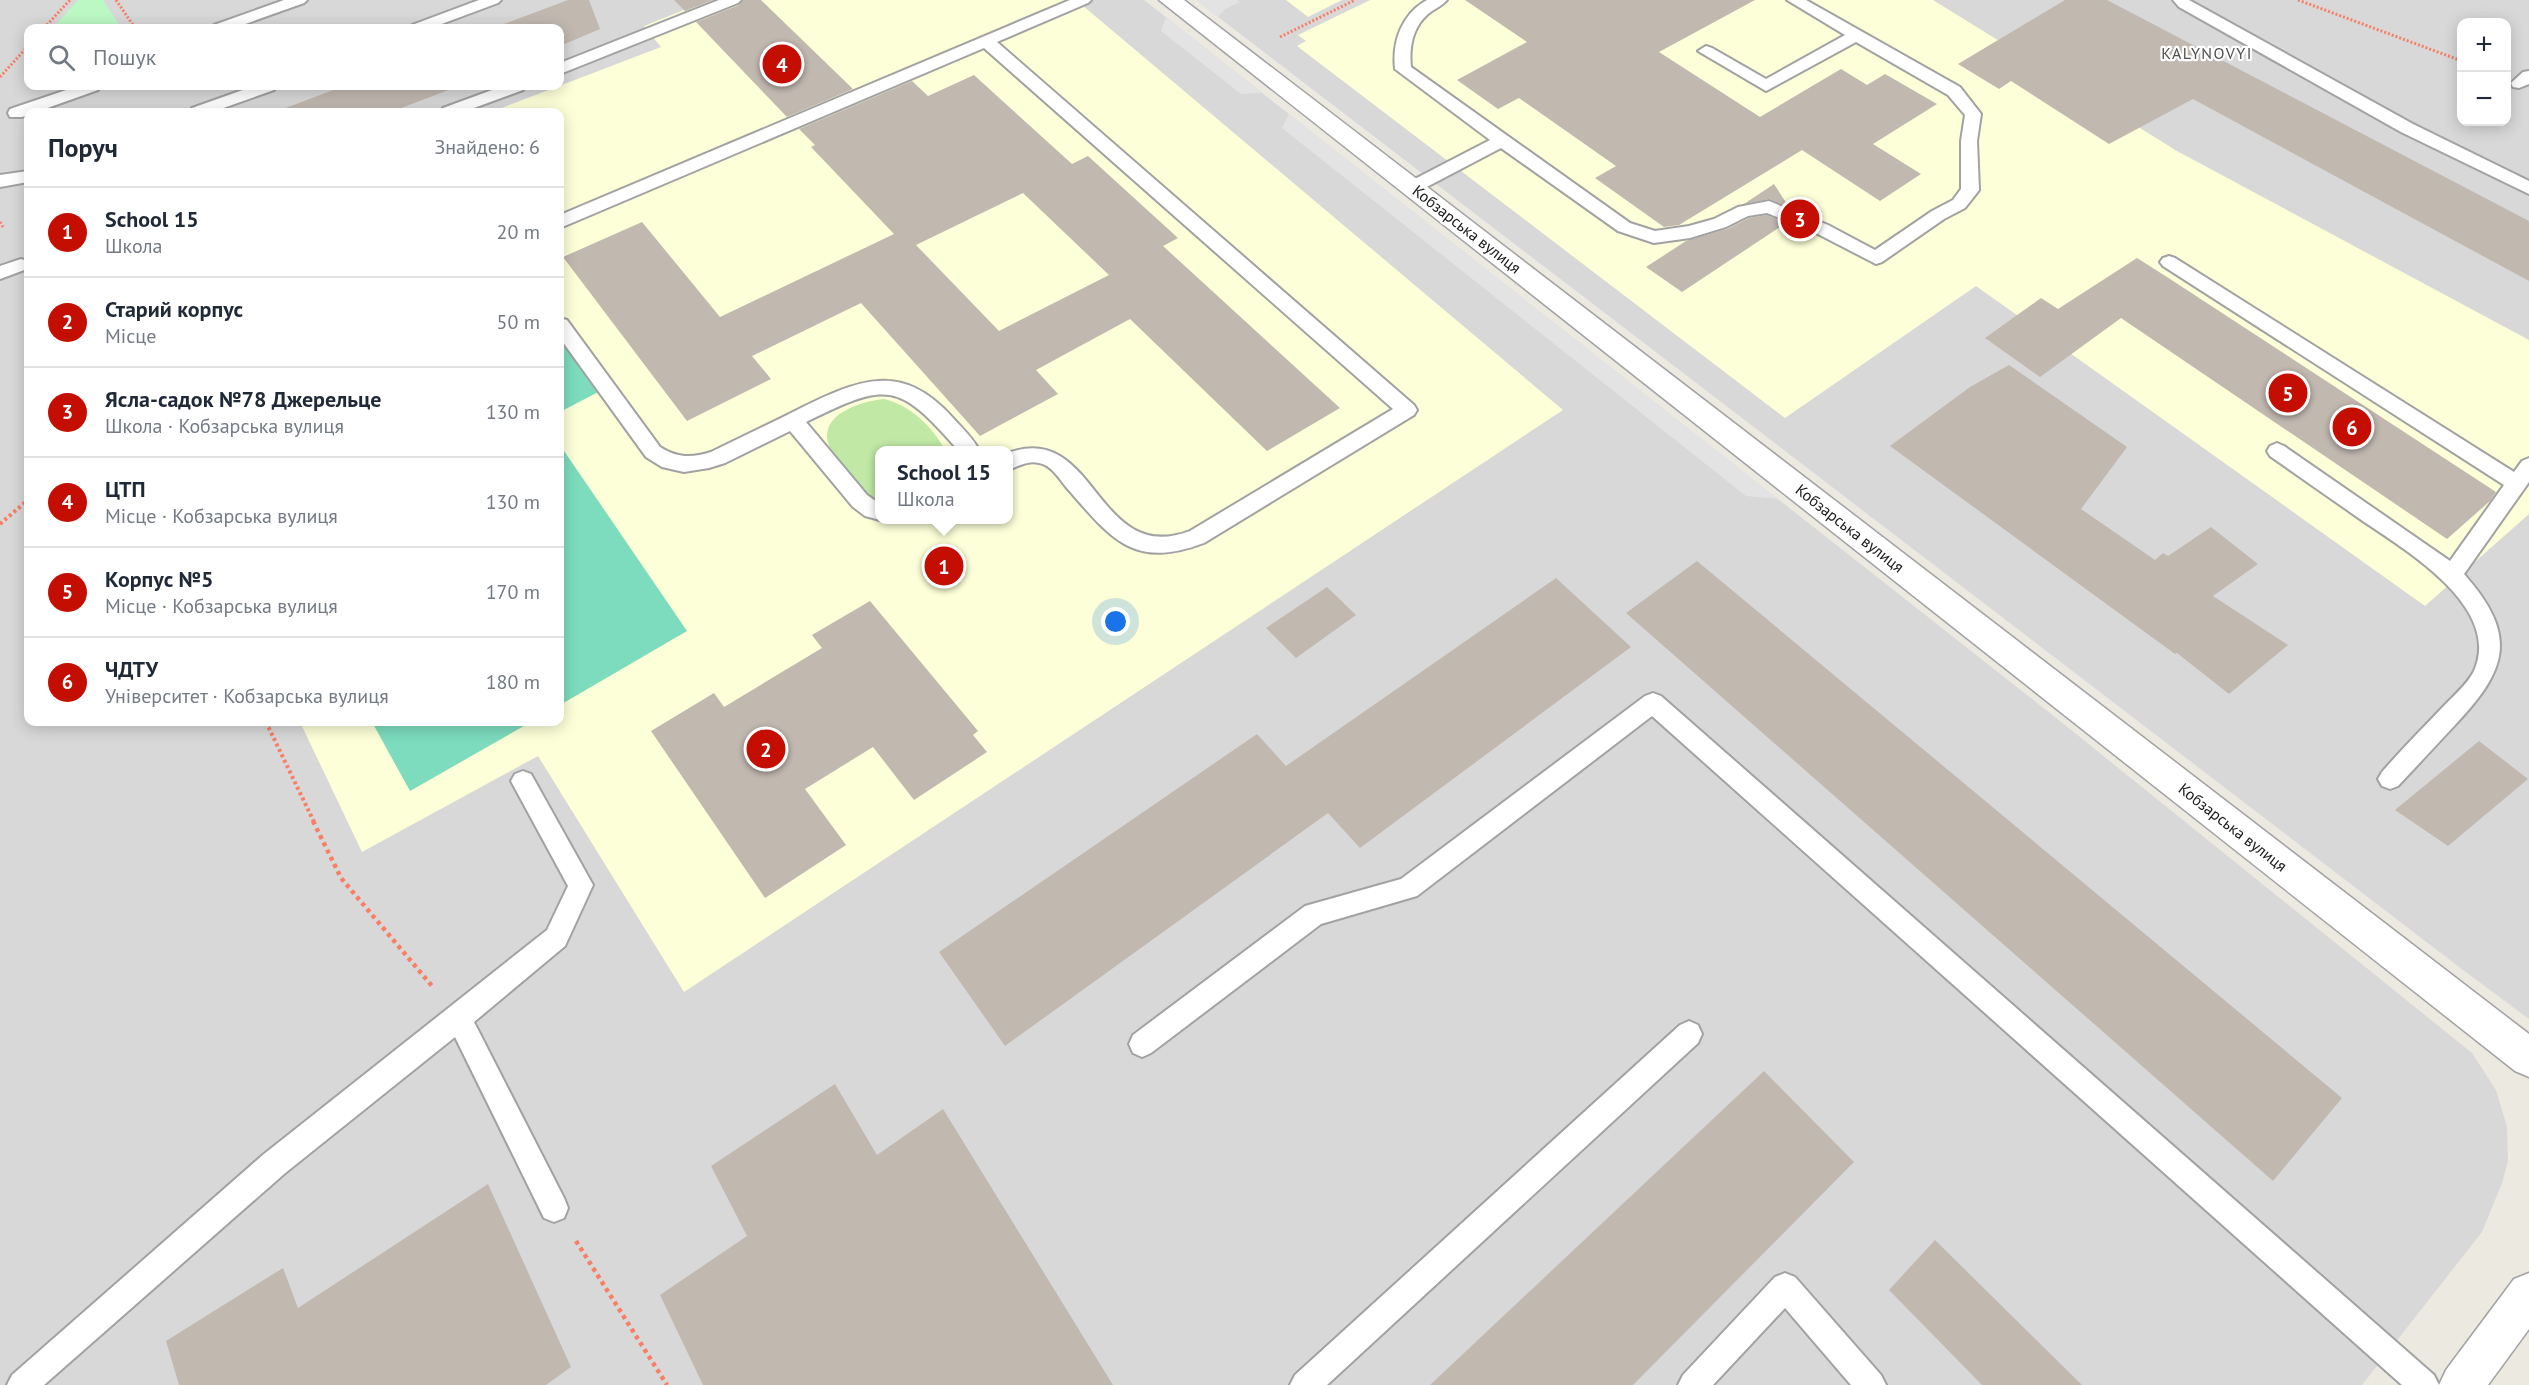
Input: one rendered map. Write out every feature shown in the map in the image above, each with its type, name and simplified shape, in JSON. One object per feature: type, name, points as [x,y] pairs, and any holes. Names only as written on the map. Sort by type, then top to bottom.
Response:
[{"type":"street","name":"Кобзарська вулиця","points":[[1170,0],[2529,1058]]},
{"type":"street","points":[[2461,1385],[2529,1294]]},
{"type":"lane","points":[[231,24],[299,0]]},
{"type":"lane","points":[[427,24],[472,3],[493,0]]},
{"type":"lane","points":[[564,67],[734,0]]},
{"type":"lane","points":[[564,220],[1083,0]]},
{"type":"lane","points":[[1439,0],[1424,6],[1406,31],[1400,53],[1403,69],[1624,227],[1654,237],[1690,232],[1720,223],[1744,211],[1769,207],[1822,229],[1876,258],[1938,215],[1959,204],[1970,190],[1969,141],[1973,114],[1954,91],[1795,0]]},
{"type":"lane","points":[[2181,0],[2184,4],[2397,123],[2529,189]]},
{"type":"lane","points":[[1706,51],[1766,87],[1857,35]]},
{"type":"lane","points":[[986,41],[1407,410],[1197,537],[1177,545],[1155,546],[1134,541],[1119,529],[1057,462],[1045,455],[1030,453],[1013,460]]},
{"type":"lane","points":[[30,108],[81,90]]},
{"type":"lane","points":[[209,108],[257,90]]},
{"type":"lane","points":[[459,108],[507,90]]},
{"type":"lane","points":[[16,113],[24,110]]},
{"type":"lane","points":[[1413,187],[1502,141]]},
{"type":"lane","points":[[0,181],[24,178]]},
{"type":"lane","points":[[2169,262],[2516,483]]},
{"type":"lane","points":[[0,273],[21,265]]},
{"type":"lane","points":[[564,330],[653,452],[664,461],[680,465],[700,464],[718,458],[860,389],[880,386],[900,388],[916,394],[928,404],[965,446]]},
{"type":"lane","points":[[793,420],[860,501],[875,511]]},
{"type":"lane","points":[[2277,451],[2452,574],[2467,592],[2483,621],[2489,647],[2485,670],[2473,690],[2390,779]]},
{"type":"lane","points":[[2452,574],[2529,466]]},
{"type":"lane","points":[[1142,1044],[1314,914],[1408,888],[1653,704],[2424,1385]]},
{"type":"lane","points":[[22,1385],[274,1164],[556,938],[581,885],[523,781]]},
{"type":"lane","points":[[459,1018],[554,1208]]},
{"type":"lane","points":[[1305,1385],[1689,1034]]},
{"type":"lane","points":[[1693,1385],[1785,1287],[1871,1385]]},
{"type":"path","points":[[48,24],[70,0]]},
{"type":"path","points":[[116,0],[132,24]]},
{"type":"path","points":[[1274,40],[1355,0]]},
{"type":"path","points":[[2298,0],[2457,60]]},
{"type":"path","points":[[0,77],[24,50]]},
{"type":"path","points":[[0,222],[3,227]]},
{"type":"path","points":[[0,524],[24,503]]},
{"type":"path","points":[[268,726],[341,878],[459,1018]]},
{"type":"path","points":[[554,1208],[668,1385]]},
{"type":"shaded area","points":[[0,0],[1144,0],[2065,725],[2472,1053],[2496,1090],[2507,1127],[2508,1161],[2502,1183],[2482,1232],[2362,1385],[0,1385]]},
{"type":"shaded area","points":[[709,0],[1076,0],[1563,410],[684,992],[538,756],[362,852],[302,726],[564,726],[564,108],[501,108],[549,90],[564,90],[564,84],[661,47],[644,26]]},
{"type":"shaded area","points":[[1196,0],[2529,0],[2529,1019],[2463,970]]},
{"type":"shaded area","points":[[1196,0],[1237,0],[1240,2],[1225,9],[1218,17]]},
{"type":"shaded area","points":[[1286,0],[1342,0],[1308,17]]},
{"type":"shaded area","points":[[1370,0],[1933,0],[2177,151],[2529,340],[2529,514],[2425,606],[1976,286],[1785,418],[1297,46],[1306,41],[1298,35]]},
{"type":"shaded area","points":[[1166,17],[1262,93],[1241,94],[1161,31]]},
{"type":"shaded area","points":[[1289,114],[1778,499],[1746,496],[1282,128]]},
{"type":"green space","points":[[78,0],[103,0],[118,24],[57,24]]},
{"type":"green space","points":[[564,337],[604,389],[564,410]]},
{"type":"green space","points":[[884,399],[903,406],[927,425],[943,446],[875,446],[875,499],[862,489],[837,459],[828,442],[831,423],[837,416],[865,402]]},
{"type":"green space","points":[[564,451],[687,631],[564,703]]},
{"type":"green space","points":[[374,726],[524,726],[410,791]]},
{"type":"building","points":[[568,0],[589,0],[600,29],[564,44],[564,24],[504,24]]},
{"type":"building","points":[[674,0],[713,0],[685,11]]},
{"type":"building","points":[[743,0],[761,0],[853,89],[787,117],[696,22],[739,5]]},
{"type":"building","points":[[1465,0],[1755,0],[1659,52],[1760,117],[1841,69],[1867,85],[1885,74],[1937,104],[1873,144],[1921,174],[1880,201],[1802,150],[1679,225],[1664,227],[1595,178],[1616,166],[1519,98],[1498,109],[1457,80],[1527,42]]},
{"type":"building","points":[[2065,0],[2107,0],[2529,221],[2529,281],[2193,99],[2109,144],[2011,81],[1999,89],[1958,64]]},
{"type":"building","points":[[974,75],[1072,164],[1088,156],[1178,238],[1163,246],[1340,408],[1267,451],[1130,319],[1036,370],[1058,394],[980,436],[861,303],[752,356],[771,379],[687,421],[564,257],[642,222],[720,317],[894,234],[811,147],[815,145],[799,129],[912,81],[928,96]],"holes":[[[1023,193],[1109,275],[999,331],[916,245]]]},
{"type":"building","points":[[333,90],[449,90],[401,108],[286,108]]},
{"type":"building","points":[[1774,184],[1789,207],[1769,199],[1744,204]]},
{"type":"building","points":[[1767,215],[1786,223],[1682,292],[1646,267],[1686,241],[1727,229],[1749,218]]},
{"type":"building","points":[[2137,258],[2496,492],[2490,501],[2447,539],[2121,318],[2040,377],[1985,338],[2041,298],[2058,309]]},
{"type":"building","points":[[2009,365],[2127,447],[2081,509],[2155,560],[2163,553],[2168,556],[2211,527],[2258,564],[2213,596],[2288,645],[2229,694],[2177,653],[2175,654],[1890,446],[1970,387]]},
{"type":"building","points":[[1697,561],[2342,1098],[2273,1181],[1626,613]]},
{"type":"building","points":[[1556,578],[1631,647],[1360,848],[1328,813],[1005,1046],[939,952],[1257,734],[1286,766]]},
{"type":"building","points":[[1327,587],[1356,615],[1296,658],[1266,628]]},
{"type":"building","points":[[870,601],[978,731],[973,735],[987,752],[914,800],[873,747],[805,789],[846,845],[765,898],[651,731],[714,693],[724,707],[822,648],[812,635]]},
{"type":"building","points":[[2479,741],[2528,779],[2448,846],[2395,810]]},
{"type":"building","points":[[1764,1071],[1854,1162],[1633,1385],[1430,1385]]},
{"type":"building","points":[[835,1084],[877,1155],[943,1109],[1113,1385],[703,1385],[660,1295],[747,1236],[711,1166]]},
{"type":"building","points":[[488,1184],[571,1367],[546,1385],[179,1385],[166,1341],[283,1268],[298,1308]]},
{"type":"building","points":[[1935,1240],[2082,1385],[1982,1385],[1889,1290]]},
{"type":"place","name":"ЦТП","points":[[782,64]]},
{"type":"place","name":"Ясла-садок №78 Джерельце","points":[[1800,219]]},
{"type":"place","name":"Корпус №5","points":[[2288,393]]},
{"type":"place","name":"ЧДТУ","points":[[2352,427]]},
{"type":"place","name":"School 15","points":[[944,566]]},
{"type":"place","name":"Старий корпус","points":[[766,749]]},
{"type":"district","name":"KALYNOVYI","points":[[2207,53]]}]
